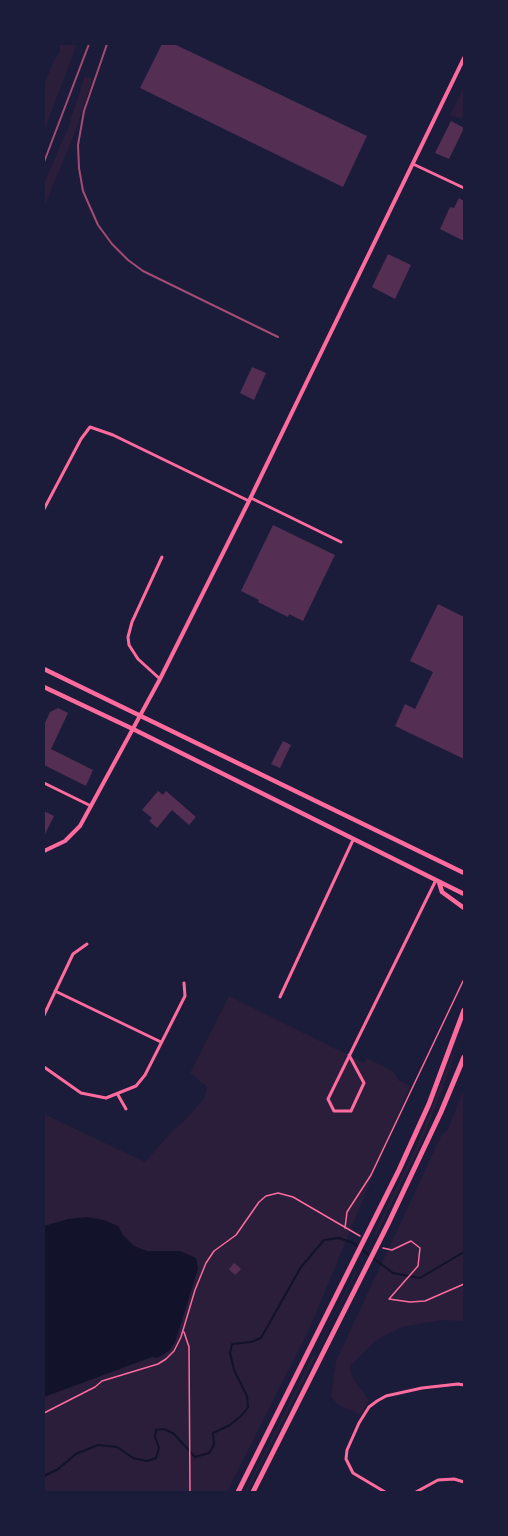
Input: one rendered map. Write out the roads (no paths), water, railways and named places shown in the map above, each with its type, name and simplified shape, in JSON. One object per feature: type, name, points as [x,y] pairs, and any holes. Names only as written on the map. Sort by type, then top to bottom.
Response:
[{"type":"main road","points":[[44,669],[465,873]]},
{"type":"main road","points":[[44,687],[465,894]]},
{"type":"main road","points":[[438,881],[442,892],[465,908]]},
{"type":"main road","points":[[238,1492],[373,1224],[429,1104],[465,1010]]},
{"type":"main road","points":[[253,1492],[387,1224],[464,1060]]},
{"type":"street","points":[[44,851],[65,841],[76,831],[160,679],[465,58]]},
{"type":"street","points":[[413,164],[465,188]]},
{"type":"street","points":[[44,509],[81,439],[90,427],[113,435],[341,542]]},
{"type":"street","points":[[160,679],[138,659],[129,645],[129,637],[132,622],[162,557]]},
{"type":"street","points":[[44,783],[91,806]]},
{"type":"street","points":[[279,997],[353,840]]},
{"type":"street","points":[[350,1055],[364,1083],[351,1112],[334,1111],[328,1099],[350,1055],[438,881]]},
{"type":"street","points":[[44,1016],[73,954],[87,944]]},
{"type":"street","points":[[44,1067],[81,1093],[106,1098],[136,1086],[145,1075],[185,996],[184,984]]},
{"type":"street","points":[[55,991],[161,1042]]},
{"type":"street","points":[[118,1095],[126,1109]]},
{"type":"street","points":[[385,1492],[353,1473],[346,1459],[351,1441],[369,1407],[386,1396],[422,1388],[465,1385]]},
{"type":"street","points":[[416,1492],[438,1480],[454,1479],[465,1482]]},
{"type":"waterway","points":[[44,1476],[58,1469],[76,1454],[98,1445],[117,1447],[133,1458],[147,1461],[156,1458],[159,1448],[155,1437],[156,1430],[164,1429],[174,1434],[195,1457],[209,1453],[214,1445],[213,1433],[230,1425],[248,1407],[247,1396],[234,1370],[230,1353],[232,1344],[251,1342],[261,1338],[301,1267],[324,1240],[339,1238],[353,1243],[393,1273],[420,1278],[464,1252]]},
{"type":"railway","points":[[44,162],[89,44]]},
{"type":"railway","points":[[107,44],[84,111],[78,145],[83,191],[98,225],[112,244],[143,271],[278,337]]}]
